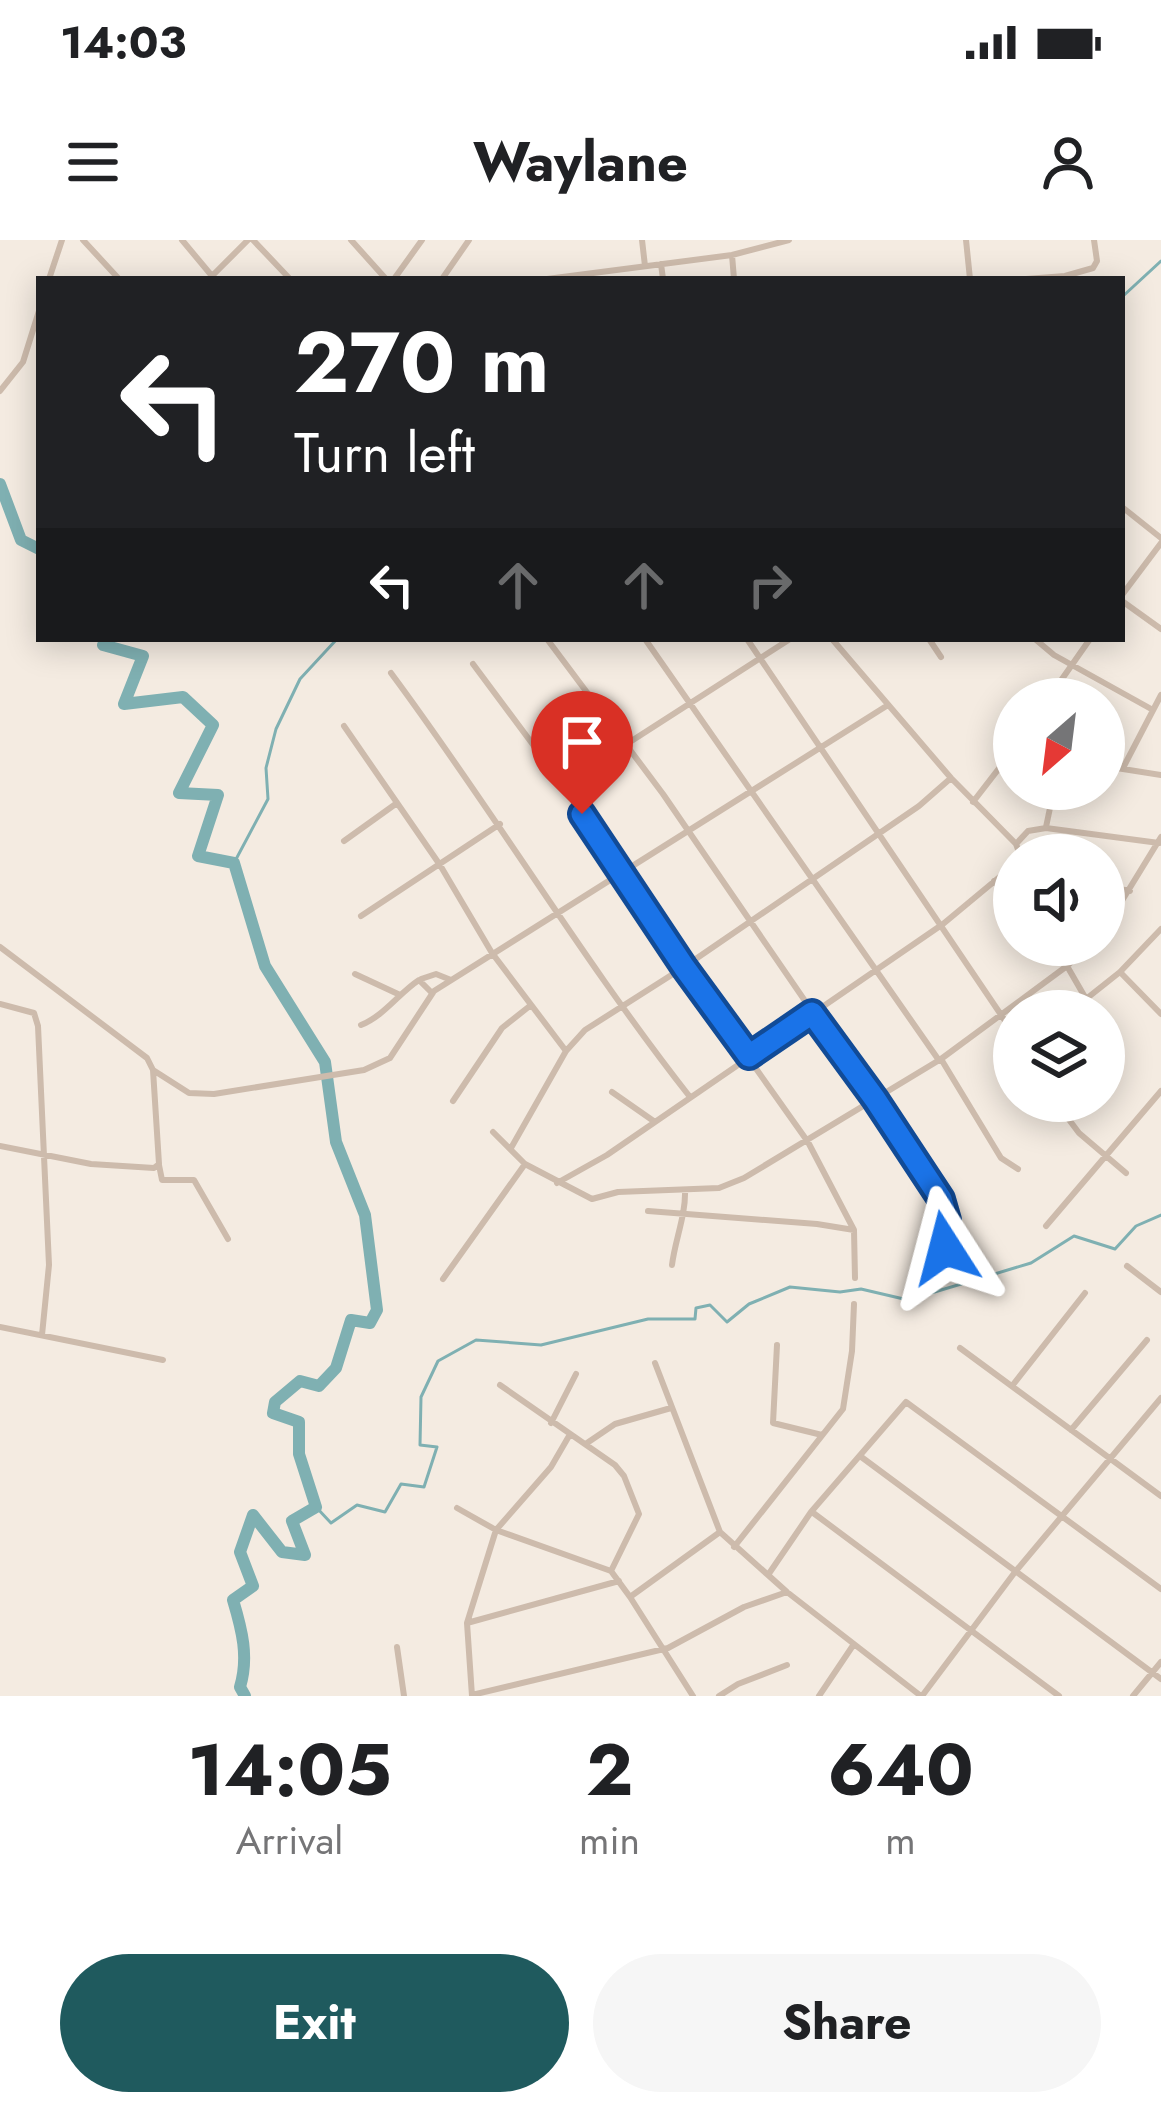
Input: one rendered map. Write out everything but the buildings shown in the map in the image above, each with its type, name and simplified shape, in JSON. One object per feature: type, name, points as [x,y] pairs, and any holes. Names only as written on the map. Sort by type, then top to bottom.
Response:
[{"type":"street","points":[[50,276],[62,240]]},
{"type":"street","points":[[83,240],[115,276]]},
{"type":"street","points":[[182,240],[209,276]]},
{"type":"street","points":[[211,276],[251,240],[287,276]]},
{"type":"street","points":[[351,240],[387,276]]},
{"type":"street","points":[[392,276],[422,240]]},
{"type":"street","points":[[444,276],[469,240]]},
{"type":"street","points":[[642,240],[645,266]]},
{"type":"street","points":[[570,276],[731,255],[789,240]]},
{"type":"street","points":[[966,240],[970,276]]},
{"type":"street","points":[[1064,276],[1093,268],[1097,261],[1094,240]]},
{"type":"street","points":[[731,255],[734,276]]},
{"type":"street","points":[[661,264],[663,276]]},
{"type":"street","points":[[0,391],[22,362],[36,320]]},
{"type":"street","points":[[1125,510],[1161,541],[1125,594]]},
{"type":"street","points":[[1125,600],[1161,629]]},
{"type":"street","points":[[549,642],[688,830],[875,1099],[945,1209],[944,1277]]},
{"type":"street","points":[[647,642],[939,1059],[1001,1158],[1018,1169]]},
{"type":"street","points":[[749,642],[993,1000]]},
{"type":"street","points":[[563,785],[785,642]]},
{"type":"street","points":[[835,642],[951,778],[1006,834]]},
{"type":"street","points":[[930,642],[941,657]]},
{"type":"street","points":[[1039,642],[1153,710]]},
{"type":"street","points":[[1062,678],[1088,642]]},
{"type":"street","points":[[473,664],[563,785],[808,1142],[854,1231],[855,1278]]},
{"type":"street","points":[[392,673],[500,824],[620,1008],[691,1097]]},
{"type":"street","points":[[1125,764],[1161,695]]},
{"type":"street","points":[[0,947],[137,1050],[153,1070],[189,1093],[214,1094],[352,1072],[390,1058],[433,993],[451,980],[888,705]]},
{"type":"street","points":[[344,726],[440,865],[492,953],[566,1052]]},
{"type":"street","points":[[1125,768],[1161,775]]},
{"type":"street","points":[[973,802],[993,776]]},
{"type":"street","points":[[510,1149],[566,1052],[585,1030],[684,967],[951,778]]},
{"type":"street","points":[[344,841],[397,803]]},
{"type":"street","points":[[1046,827],[1050,810]]},
{"type":"street","points":[[361,916],[500,824]]},
{"type":"street","points":[[1025,834],[1046,827],[1160,840],[1125,900]]},
{"type":"street","points":[[557,1183],[655,1122],[943,924],[993,882]]},
{"type":"street","points":[[1125,890],[1131,891]]},
{"type":"street","points":[[1097,990],[1161,929]]},
{"type":"street","points":[[1036,990],[1067,966],[1081,990]]},
{"type":"street","points":[[1120,972],[1161,1014]]},
{"type":"street","points":[[355,974],[398,994]]},
{"type":"street","points":[[361,1025],[419,980],[436,974],[451,980]]},
{"type":"street","points":[[419,980],[433,993]]},
{"type":"street","points":[[0,1004],[34,1013],[38,1026],[49,1265],[42,1335]]},
{"type":"street","points":[[453,1101],[502,1028],[531,1005]]},
{"type":"street","points":[[493,1132],[525,1164],[592,1199],[618,1192],[719,1187],[808,1142],[993,1022]]},
{"type":"street","points":[[153,1070],[163,1180],[194,1180],[228,1239]]},
{"type":"street","points":[[1046,1226],[1161,1090]]},
{"type":"street","points":[[612,1092],[655,1122]]},
{"type":"street","points":[[1151,1102],[1161,1109]]},
{"type":"street","points":[[1070,1122],[1126,1173]]},
{"type":"street","points":[[0,1146],[108,1166],[159,1165]]},
{"type":"street","points":[[443,1279],[525,1164]]},
{"type":"street","points":[[672,1265],[685,1190]]},
{"type":"street","points":[[648,1211],[810,1223],[854,1231]]},
{"type":"street","points":[[1127,1266],[1161,1292]]},
{"type":"street","points":[[1012,1386],[1085,1293]]},
{"type":"street","points":[[734,1547],[843,1409],[854,1304]]},
{"type":"street","points":[[0,1327],[163,1360]]},
{"type":"street","points":[[1071,1430],[1147,1340]]},
{"type":"street","points":[[777,1346],[773,1423],[823,1436]]},
{"type":"street","points":[[960,1348],[1161,1496]]},
{"type":"street","points":[[655,1363],[719,1532],[917,1695],[1161,1398]]},
{"type":"street","points":[[551,1424],[576,1374]]},
{"type":"street","points":[[500,1385],[551,1424],[587,1443],[624,1476],[639,1514],[610,1570]]},
{"type":"street","points":[[767,1575],[899,1406],[909,1402],[1161,1589]]},
{"type":"street","points":[[587,1443],[615,1424],[671,1408]]},
{"type":"street","points":[[569,1436],[551,1467],[496,1530],[467,1623],[472,1695],[661,1649],[744,1607],[788,1592]]},
{"type":"street","points":[[859,1455],[1161,1679]]},
{"type":"street","points":[[457,1508],[496,1530],[610,1570],[693,1696]]},
{"type":"street","points":[[812,1512],[1059,1696]]},
{"type":"street","points":[[630,1597],[719,1532]]},
{"type":"street","points":[[467,1623],[619,1581]]},
{"type":"street","points":[[820,1696],[854,1644]]},
{"type":"street","points":[[397,1647],[404,1696]]},
{"type":"street","points":[[1132,1696],[1161,1662]]},
{"type":"street","points":[[719,1696],[787,1665]]},
{"type":"waterway","points":[[1125,294],[1161,261]]},
{"type":"waterway","points":[[0,484],[21,540],[36,548]]},
{"type":"waterway","points":[[105,642],[103,645],[143,656],[124,704],[183,697],[213,725],[179,793],[218,795],[198,856],[234,863],[265,966],[325,1062],[336,1142],[365,1215],[377,1310],[370,1323],[351,1320],[336,1368],[319,1386],[300,1381],[275,1402],[273,1413],[299,1422],[299,1454],[316,1507],[292,1521],[305,1555],[282,1552],[253,1515],[240,1552],[253,1586],[233,1600],[243,1644],[240,1687],[245,1696]]},
{"type":"waterway","points":[[234,863],[268,799],[266,768],[276,729],[300,679],[334,642]]},
{"type":"waterway","points":[[316,1507],[331,1523],[357,1505],[385,1512],[401,1484],[424,1487],[437,1447],[420,1445],[421,1397],[438,1361],[476,1340],[541,1345],[648,1319],[695,1319],[696,1308],[710,1305],[727,1322],[749,1304],[790,1287],[861,1289],[908,1300],[1031,1263],[1074,1236],[1115,1249],[1136,1226],[1161,1215]]},
{"type":"route","points":[[582,814],[749,1056],[812,1013],[941,1199],[947,1220],[945,1248]]}]
